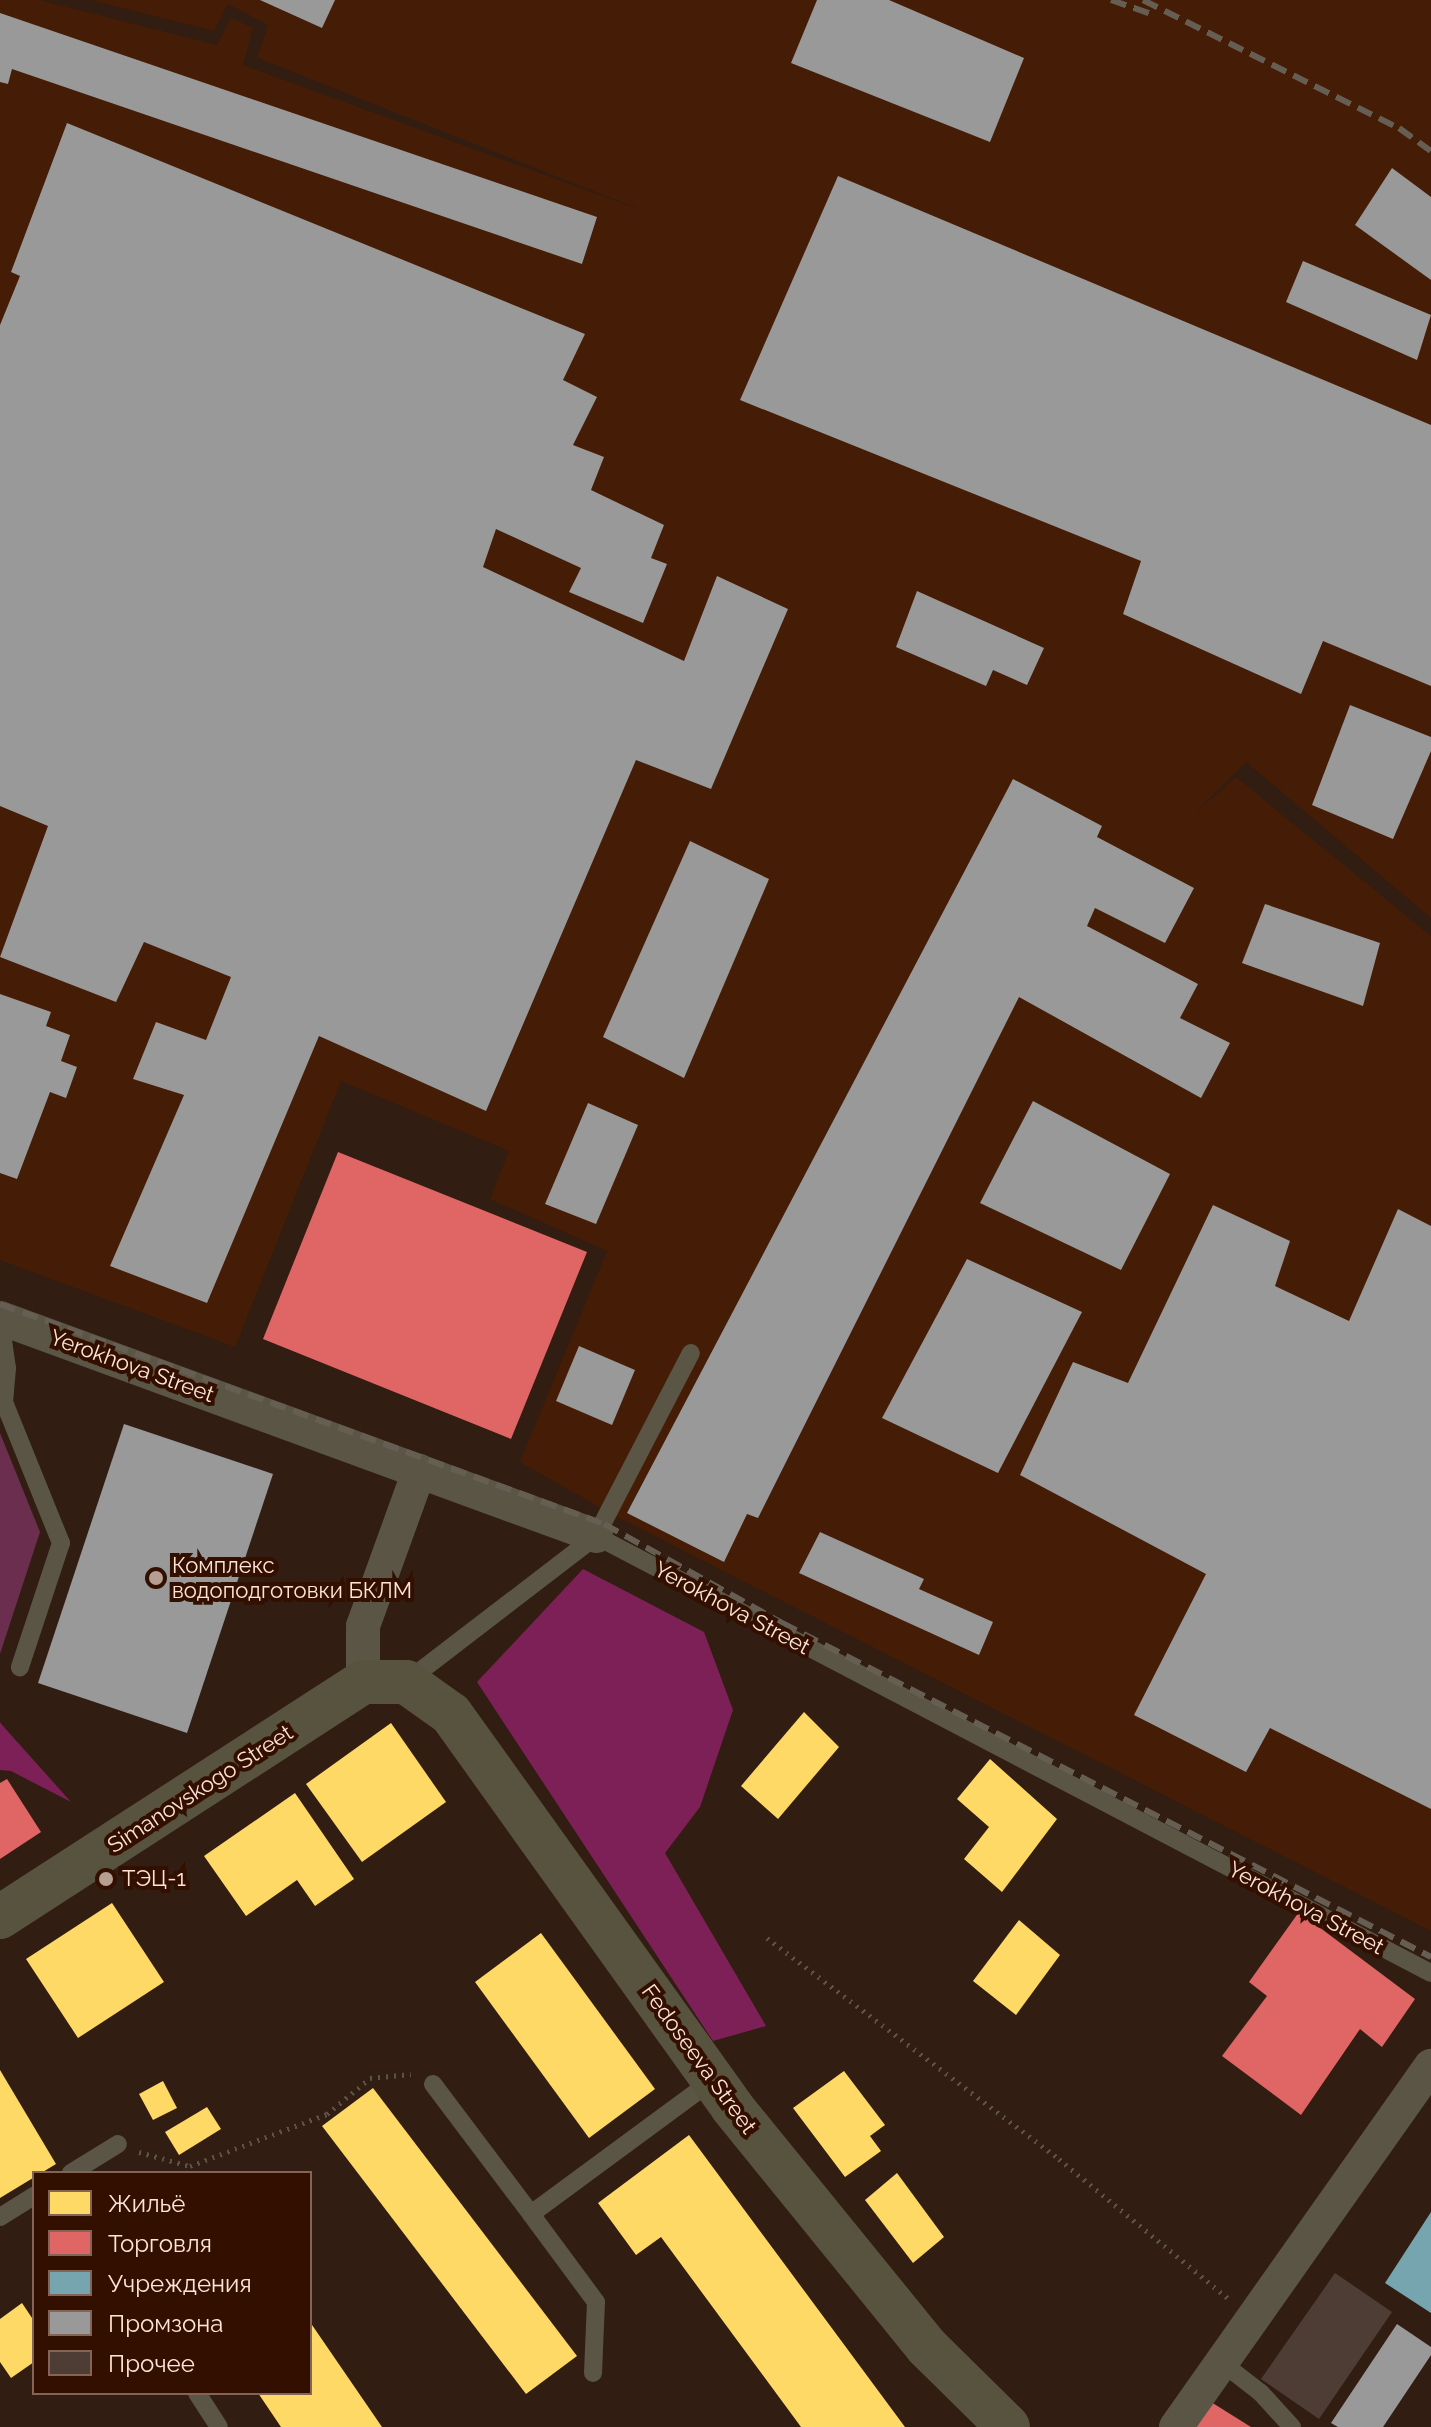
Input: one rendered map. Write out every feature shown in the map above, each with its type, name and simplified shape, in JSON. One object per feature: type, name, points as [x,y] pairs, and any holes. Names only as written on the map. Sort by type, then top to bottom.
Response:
[{"type":"street","name":"Yerokhova Street","points":[[0,1319],[596,1536]]},
{"type":"street","points":[[406,1682],[363,1682],[363,1626],[419,1471]]},
{"type":"street","name":"Simanovskogo Street","points":[[0,1917],[363,1682]]},
{"type":"street","name":"Fedoseeva Street","points":[[406,1682],[451,1714],[713,2080],[926,2346],[1008,2427]]},
{"type":"street","points":[[1176,2427],[1431,2066]]},
{"type":"lane","points":[[0,1319],[7,1368],[4,1402],[61,1543],[20,1667]]},
{"type":"lane","points":[[406,1682],[596,1536],[691,1353]]},
{"type":"lane","name":"Yerokhova Street","points":[[596,1536],[1431,1973]]},
{"type":"lane","points":[[531,2214],[713,2080]]},
{"type":"lane","points":[[433,2084],[596,2302],[593,2373]]},
{"type":"lane","points":[[75,2171],[124,2146]]},
{"type":"lane","points":[[0,2217],[32,2197]]},
{"type":"lane","points":[[1221,2362],[1261,2393],[1292,2427]]},
{"type":"lane","points":[[198,2395],[219,2427]]},
{"type":"path","points":[[767,1938],[1059,2159],[1253,2318]]},
{"type":"path","points":[[124,2146],[154,2160],[190,2166],[327,2114],[370,2078],[407,2072],[433,2084]]},
{"type":"shaded area","points":[[0,0],[40,0],[217,45],[231,18],[253,28],[243,65],[649,213],[257,58],[268,25],[228,4],[214,31],[90,0],[1431,0],[1431,918],[1246,762],[1195,813],[1236,777],[1431,936],[1431,1931],[617,1517],[520,1462],[607,1251],[490,1199],[509,1151],[341,1081],[235,1347],[0,1260]]},
{"type":"shaded area","points":[[0,1433],[40,1532],[0,1654]]},
{"type":"shaded area","points":[[583,1569],[704,1632],[733,1710],[700,1807],[665,1853],[766,2026],[713,2041],[477,1682]]},
{"type":"shaded area","points":[[0,1722],[71,1802],[11,1771],[0,1770]]},
{"type":"building: Жильё","points":[[804,1712],[839,1747],[778,1819],[741,1786]]},
{"type":"building: Жильё","points":[[391,1723],[446,1802],[362,1862],[306,1784]]},
{"type":"building: Жильё","points":[[990,1759],[1057,1819],[1002,1892],[964,1859],[989,1827],[957,1799]]},
{"type":"building: Жильё","points":[[295,1793],[354,1879],[315,1906],[297,1880],[246,1916],[204,1856]]},
{"type":"building: Жильё","points":[[112,1903],[164,1982],[78,2038],[26,1959]]},
{"type":"building: Жильё","points":[[1019,1920],[1060,1955],[1016,2015],[973,1981]]},
{"type":"building: Жильё","points":[[541,1933],[655,2089],[589,2138],[475,1982]]},
{"type":"building: Жильё","points":[[0,2070],[56,2164],[44,2171],[32,2171],[32,2179],[0,2198]]},
{"type":"building: Жильё","points":[[844,2071],[885,2125],[870,2136],[881,2151],[845,2177],[793,2108]]},
{"type":"building: Жильё","points":[[163,2081],[177,2108],[153,2120],[139,2094]]},
{"type":"building: Жильё","points":[[373,2088],[577,2356],[526,2394],[322,2126]]},
{"type":"building: Жильё","points":[[207,2107],[221,2129],[179,2155],[165,2132]]},
{"type":"building: Жильё","points":[[689,2135],[905,2427],[801,2427],[661,2237],[636,2255],[598,2203]]},
{"type":"building: Жильё","points":[[897,2173],[944,2237],[913,2263],[865,2200]]},
{"type":"building: Жильё","points":[[22,2303],[32,2318],[32,2363],[11,2378],[0,2362],[0,2319]]},
{"type":"building: Жильё","points":[[312,2325],[382,2427],[281,2427],[259,2395],[312,2395]]},
{"type":"building: Торговля","points":[[338,1152],[587,1252],[511,1439],[263,1339]]},
{"type":"building: Торговля","points":[[7,1779],[41,1832],[0,1859],[0,1783]]},
{"type":"building: Торговля","points":[[1299,1912],[1415,1999],[1382,2047],[1360,2029],[1301,2115],[1222,2056],[1267,1996],[1249,1982]]},
{"type":"building: Торговля","points":[[1203,2397],[1251,2427],[1184,2427]]},
{"type":"building: Учреждения","points":[[1431,2212],[1431,2313],[1385,2283]]},
{"type":"building: Промзона","points":[[260,0],[335,0],[322,28]]},
{"type":"building: Промзона","points":[[817,0],[889,0],[1024,58],[990,142],[791,63]]},
{"type":"building: Промзона","points":[[0,13],[597,217],[582,264],[12,69],[8,84],[0,82]]},
{"type":"building: Промзона","points":[[67,123],[585,334],[563,380],[597,397],[573,445],[604,457],[591,490],[664,525],[651,558],[667,564],[643,623],[569,592],[581,568],[496,529],[483,567],[684,661],[717,576],[788,609],[711,789],[636,760],[486,1111],[319,1036],[207,1303],[110,1266],[184,1095],[133,1079],[156,1022],[206,1040],[231,977],[144,942],[116,1002],[0,957],[48,826],[0,806],[0,325],[20,276],[11,272]]},
{"type":"building: Промзона","points":[[1392,168],[1431,197],[1431,280],[1355,225]]},
{"type":"building: Промзона","points":[[838,176],[1431,425],[1431,686],[1323,641],[1301,694],[1123,614],[1141,561],[740,400]]},
{"type":"building: Промзона","points":[[1303,261],[1431,315],[1417,360],[1286,302]]},
{"type":"building: Промзона","points":[[917,591],[1044,648],[1027,685],[993,670],[986,686],[896,647]]},
{"type":"building: Промзона","points":[[1350,705],[1431,737],[1431,751],[1393,839],[1312,805]]},
{"type":"building: Промзона","points":[[1013,779],[1102,826],[1097,837],[1194,888],[1165,943],[1095,908],[1087,926],[1198,984],[1180,1018],[1230,1043],[1201,1098],[1019,997],[758,1518],[747,1514],[724,1562],[627,1513]]},
{"type":"building: Промзона","points":[[690,841],[769,879],[684,1078],[603,1037]]},
{"type":"building: Промзона","points":[[1265,904],[1380,943],[1363,1006],[1242,963]]},
{"type":"building: Промзона","points":[[0,994],[51,1012],[46,1026],[70,1035],[61,1061],[77,1067],[66,1098],[50,1092],[17,1179],[0,1173]]},
{"type":"building: Промзона","points":[[1033,1101],[1170,1174],[1121,1270],[980,1203]]},
{"type":"building: Промзона","points":[[588,1103],[638,1125],[596,1224],[545,1204]]},
{"type":"building: Промзона","points":[[1213,1205],[1290,1241],[1275,1286],[1349,1321],[1398,1209],[1431,1226],[1431,1809],[1270,1728],[1246,1772],[1134,1715],[1206,1574],[1020,1475],[1073,1362],[1128,1383]]},
{"type":"building: Промзона","points":[[967,1259],[1082,1312],[998,1473],[882,1418]]},
{"type":"building: Промзона","points":[[579,1346],[635,1370],[612,1425],[556,1401]]},
{"type":"building: Промзона","name":"Комплекс водоподготовки БКЛМ","points":[[124,1424],[273,1474],[187,1733],[38,1683]]},
{"type":"building: Промзона","points":[[820,1532],[924,1579],[919,1589],[993,1622],[979,1655],[799,1573]]},
{"type":"building: Промзона","points":[[1397,2324],[1431,2347],[1431,2355],[1383,2427],[1338,2427],[1331,2423]]},
{"type":"building: Прочее","points":[[1335,2273],[1392,2312],[1319,2419],[1261,2379]]},
{"type":"railway","points":[[1111,0],[1154,15]]},
{"type":"railway","points":[[1143,0],[1399,128],[1431,151]]},
{"type":"railway","points":[[0,1304],[604,1524],[782,1623],[1431,1957]]},
{"type":"place","name":"Комплекс водоподготовки БКЛМ","points":[[156,1578]]},
{"type":"place","name":"ТЭЦ-1","points":[[106,1879]]}]
